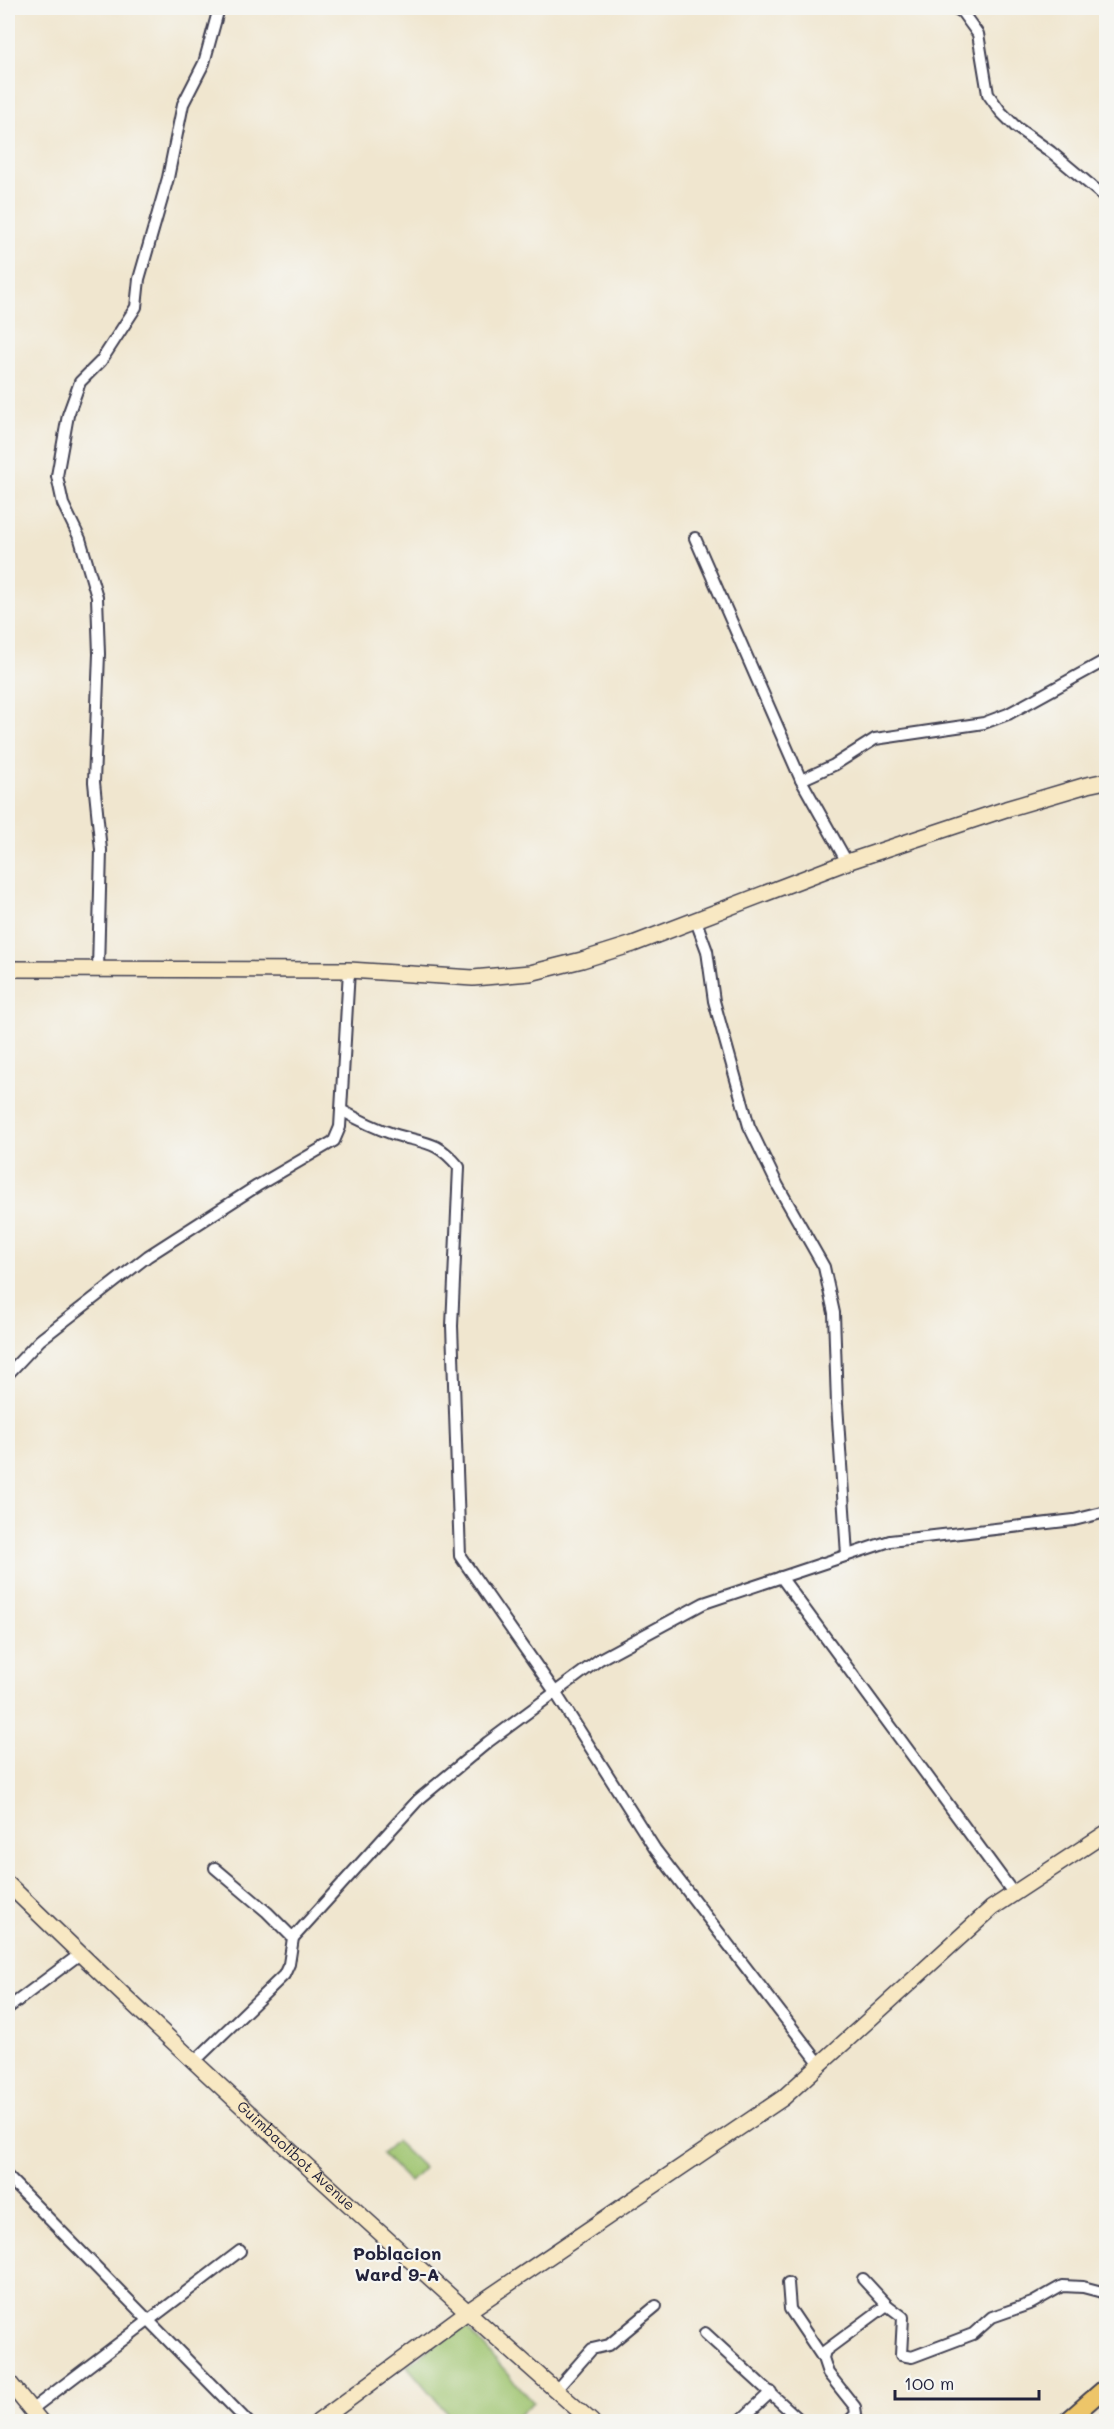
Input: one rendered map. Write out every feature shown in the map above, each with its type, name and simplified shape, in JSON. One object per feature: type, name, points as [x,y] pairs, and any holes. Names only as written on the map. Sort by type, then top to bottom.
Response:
[{"type":"main road","points":[[1065,2421],[1107,2387]]},
{"type":"street","points":[[98,969],[101,850],[94,782],[99,654],[97,597],[80,539],[63,504],[57,476],[68,415],[80,382],[101,361],[136,307],[139,279],[168,178],[183,104],[204,63],[219,8]]},
{"type":"street","points":[[955,8],[962,12],[978,34],[988,94],[1001,112],[1016,127],[1107,198]]},
{"type":"street","points":[[695,538],[801,780],[848,862]]},
{"type":"street","points":[[801,780],[834,765],[876,739],[984,723],[1008,714],[1107,660]]},
{"type":"street","points":[[8,969],[349,970],[473,978],[530,973],[582,960],[696,921],[848,862],[1006,809],[1087,784],[1107,781]]},
{"type":"street","points":[[696,921],[707,951],[714,1001],[748,1126],[778,1186],[824,1267],[834,1313],[837,1404],[847,1555]]},
{"type":"street","points":[[8,1374],[40,1340],[148,1256],[257,1185],[334,1142],[340,1127],[349,970]]},
{"type":"street","points":[[341,1110],[392,1134],[433,1144],[447,1152],[459,1167],[453,1326],[460,1557],[555,1692],[655,1849],[820,2064]]},
{"type":"street","points":[[340,1127],[358,1119]]},
{"type":"street","points":[[195,2061],[284,1975],[289,1964],[293,1938],[418,1800],[488,1742],[600,1659],[704,1603],[890,1541],[1074,1520],[1107,1512]]},
{"type":"street","points":[[781,1577],[1014,1894]]},
{"type":"street","points":[[318,2421],[467,2312],[783,2098],[992,1908],[1107,1833]]},
{"type":"street","points":[[215,1868],[267,1912],[293,1938]]},
{"type":"street","name":"Guimbaolibot Avenue","points":[[8,1884],[80,1954],[467,2312],[592,2421]]},
{"type":"street","points":[[8,2008],[80,1954]]},
{"type":"street","points":[[8,2177],[248,2421]]},
{"type":"street","points":[[8,2381],[36,2416],[147,2320],[240,2251]]},
{"type":"street","points":[[863,2279],[887,2305],[903,2318],[901,2355],[912,2357],[973,2334],[992,2317],[1032,2303],[1062,2286],[1102,2292],[1107,2297]]},
{"type":"street","points":[[788,2283],[790,2309],[823,2358],[828,2373],[855,2407],[856,2414],[848,2421]]},
{"type":"street","points":[[823,2358],[825,2351],[887,2305]]},
{"type":"street","points":[[556,2390],[592,2349],[609,2345],[656,2306]]},
{"type":"street","points":[[705,2333],[802,2421]]},
{"type":"street","points":[[739,2421],[771,2392]]},
{"type":"green space","points":[[396,2141],[424,2168],[410,2182],[382,2154]]},
{"type":"green space","points":[[463,2323],[533,2402],[512,2421],[454,2421],[407,2366]]},
{"type":"district","name":"Poblacion Ward 9-A","points":[[397,2264]]}]
